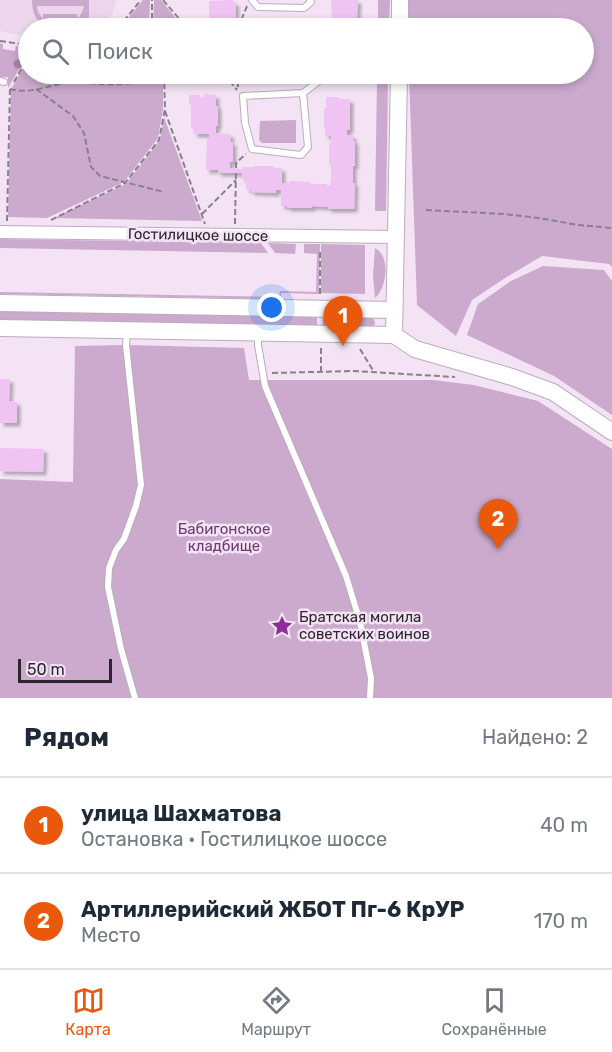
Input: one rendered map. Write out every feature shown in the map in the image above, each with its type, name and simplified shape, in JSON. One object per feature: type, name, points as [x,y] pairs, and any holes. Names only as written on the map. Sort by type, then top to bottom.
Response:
[{"type":"street","points":[[400,0],[400,18]]},
{"type":"street","points":[[394,335],[399,84]]},
{"type":"street","name":"Гостилицкое шоссе","points":[[3,227],[396,237]]},
{"type":"street","points":[[0,303],[394,310]]},
{"type":"street","points":[[0,328],[394,335],[415,350],[512,377],[553,392],[612,432]]},
{"type":"lane","points":[[251,0],[258,7],[304,8],[311,2],[310,0]]},
{"type":"lane","points":[[303,93],[308,147],[301,155],[252,149],[245,123],[243,96],[303,93],[315,84]]},
{"type":"lane","points":[[127,331],[126,345],[141,484],[124,539],[116,550],[109,568],[108,587],[121,650],[135,698]]},
{"type":"lane","points":[[258,333],[265,386],[346,576],[360,622],[371,678],[370,698]]},
{"type":"path","points":[[126,18],[141,0]]},
{"type":"path","points":[[152,0],[152,18]]},
{"type":"path","points":[[163,0],[178,18]]},
{"type":"path","points":[[243,18],[251,0]]},
{"type":"path","points":[[0,41],[18,44]]},
{"type":"path","points":[[3,227],[10,89],[18,75]]},
{"type":"path","points":[[10,89],[21,91],[64,84]]},
{"type":"path","points":[[165,84],[166,118],[205,224]]},
{"type":"path","points":[[36,89],[73,116],[84,134],[91,167],[100,176],[164,192]]},
{"type":"path","points":[[49,222],[52,218],[125,183],[159,140],[165,110]]},
{"type":"path","points":[[234,224],[236,163],[252,149]]},
{"type":"path","points":[[202,214],[236,180]]},
{"type":"path","points":[[426,210],[504,214],[612,228]]},
{"type":"path","points":[[320,293],[321,242]]},
{"type":"path","points":[[321,345],[321,372]]},
{"type":"path","points":[[358,346],[374,372]]},
{"type":"path","points":[[263,374],[374,372],[459,377]]},
{"type":"shaded area","points":[[0,0],[116,0],[109,18],[18,18],[18,35],[0,31]]},
{"type":"green space","points":[[32,0],[89,0],[89,18],[78,18],[83,6],[37,6],[42,18],[37,18]]},
{"type":"green space","points":[[143,0],[150,0],[149,18],[128,18]]},
{"type":"green space","points":[[154,0],[161,0],[176,18],[153,18]]},
{"type":"green space","points":[[378,0],[390,0],[389,18],[378,18]]},
{"type":"green space","points":[[409,0],[612,0],[612,267],[609,264],[542,256],[472,300],[456,336],[417,305],[409,84],[594,84],[594,18],[409,18]]},
{"type":"green space","points":[[43,14],[77,14],[78,18],[43,18]]},
{"type":"green space","points":[[0,43],[3,44],[3,49],[15,51],[18,46],[18,71],[8,88],[8,77],[0,77]]},
{"type":"green space","points":[[18,77],[18,84],[163,84],[163,109],[158,138],[124,182],[47,218],[8,217],[11,89]]},
{"type":"green space","points":[[377,84],[388,84],[386,211],[375,211]]},
{"type":"green space","points":[[164,117],[202,221],[54,218],[126,184],[160,140]]},
{"type":"green space","points":[[296,120],[296,143],[262,143],[259,140],[260,121]]},
{"type":"green space","points":[[0,239],[261,243],[268,253],[0,248]]},
{"type":"green space","points":[[268,243],[296,244],[295,254],[275,253]]},
{"type":"green space","points":[[304,244],[320,244],[319,294],[281,293],[281,299],[0,294],[0,292],[279,297],[280,291],[316,292],[317,254],[304,253]]},
{"type":"green space","points":[[321,244],[365,245],[365,294],[321,293]]},
{"type":"green space","points":[[375,248],[384,260],[385,271],[383,284],[375,298],[373,276]]},
{"type":"green space","points":[[543,266],[604,270],[612,281],[612,415],[554,376],[467,335],[478,304],[511,281]]},
{"type":"green space","points":[[0,311],[317,317],[317,326],[0,320]]},
{"type":"green space","points":[[323,317],[371,318],[374,319],[375,324],[371,327],[323,326]]},
{"type":"green space","name":"Бабигонское кладбище","points":[[75,346],[244,348],[249,380],[433,380],[474,385],[538,401],[612,449],[612,698],[0,698],[0,479],[73,482]]},
{"type":"building","points":[[233,0],[233,3],[236,3],[235,18],[209,18],[209,1]]},
{"type":"building","points":[[331,0],[358,0],[357,18],[332,18]]},
{"type":"building","points":[[204,94],[216,95],[218,126],[216,126],[216,133],[231,134],[233,162],[230,162],[230,168],[274,166],[274,168],[282,168],[282,183],[310,182],[310,184],[327,184],[327,186],[330,186],[331,181],[329,143],[331,143],[331,136],[325,136],[326,97],[350,99],[350,130],[347,130],[347,135],[353,135],[353,141],[355,141],[354,209],[328,209],[328,207],[312,206],[312,208],[287,208],[287,206],[281,206],[281,190],[276,190],[276,193],[251,192],[246,189],[246,179],[242,179],[242,173],[218,173],[218,170],[206,170],[209,134],[194,134],[194,128],[191,128],[191,104],[189,104],[189,95],[200,95],[200,98],[204,98]]},
{"type":"building","points":[[0,379],[10,379],[9,401],[17,402],[17,423],[0,423]]},
{"type":"building","points":[[0,448],[44,449],[43,472],[0,471]]},
{"type":"place","name":"улица Шахматова","points":[[343,346]]},
{"type":"place","name":"Артиллерийский ЖБОТ Пг-6 КрУР","points":[[498,549]]},
{"type":"place","name":"Братская могила советских воинов","points":[[282,626]]}]
